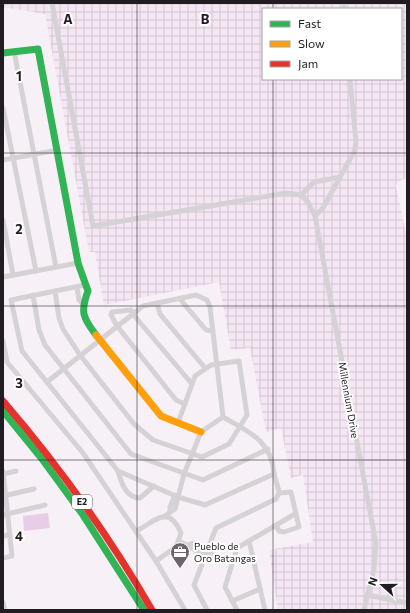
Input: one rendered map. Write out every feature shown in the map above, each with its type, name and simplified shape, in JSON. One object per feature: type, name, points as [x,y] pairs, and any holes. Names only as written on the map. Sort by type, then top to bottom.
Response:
[{"type":"main road","points":[[3,53],[38,49],[78,263],[88,291],[83,304],[83,313],[88,324],[99,340],[161,416],[201,432]]},
{"type":"main road","name":"E2","points":[[3,401],[69,482],[128,570],[152,610]]},
{"type":"main road","name":"E2","points":[[3,411],[42,459],[83,515],[144,610]]},
{"type":"street","points":[[52,3],[93,226],[286,192],[301,195],[314,182],[340,177]]},
{"type":"street","points":[[14,51],[56,267]]},
{"type":"street","points":[[315,216],[323,208],[355,150],[356,142],[350,80]]},
{"type":"street","points":[[3,108],[36,271]]},
{"type":"street","points":[[3,160],[58,150]]},
{"type":"street","name":"Millennium Drive","points":[[301,195],[308,202],[315,216],[376,544],[374,569],[364,610]]},
{"type":"street","points":[[3,220],[13,275]]},
{"type":"street","points":[[3,277],[78,263]]},
{"type":"street","points":[[85,285],[11,300],[22,351],[118,471],[123,488],[136,498],[140,498],[154,486]]},
{"type":"street","points":[[77,287],[79,300],[83,304]]},
{"type":"street","points":[[54,291],[64,329],[80,355],[134,424],[153,440],[202,457],[229,444],[247,415],[239,361],[217,363],[205,368],[195,376],[178,423]]},
{"type":"street","points":[[47,382],[143,306],[196,295],[207,300],[213,331],[223,417]]},
{"type":"street","points":[[33,296],[40,330],[45,345],[131,454],[203,480],[268,449]]},
{"type":"street","points":[[180,299],[206,330],[213,331]]},
{"type":"street","points":[[157,303],[160,314],[205,368]]},
{"type":"street","points":[[185,404],[176,400],[117,326],[111,315],[112,312],[131,310],[132,314],[192,384]]},
{"type":"street","points":[[3,340],[7,362],[83,453],[156,561],[185,610]]},
{"type":"street","points":[[208,610],[194,585],[216,528],[220,524],[276,499],[279,493],[278,483],[274,474],[274,466],[268,449],[260,440],[223,417]]},
{"type":"street","points":[[136,531],[175,509],[176,496],[201,432],[223,417]]},
{"type":"street","points":[[3,558],[12,556],[10,535],[5,515],[3,473],[16,471]]},
{"type":"street","points":[[118,471],[176,496],[205,505],[274,474]]},
{"type":"street","points":[[4,496],[34,490]]},
{"type":"street","points":[[276,525],[279,531],[284,532],[299,527],[291,492],[279,493]]},
{"type":"street","points":[[5,515],[45,505]]},
{"type":"street","points":[[237,610],[225,587],[231,562],[237,548],[295,514]]},
{"type":"street","points":[[156,561],[176,547],[181,533],[178,525],[165,516]]},
{"type":"street","points":[[3,536],[10,535]]},
{"type":"street","points":[[179,541],[188,545],[191,550],[206,552],[231,562]]},
{"type":"street","points":[[249,542],[265,610]]},
{"type":"street","points":[[232,602],[260,589]]},
{"type":"street","points":[[367,594],[407,603]]},
{"type":"street","points":[[3,602],[5,610]]},
{"type":"shaded area","points":[[3,3],[407,3],[407,178],[397,182],[396,186],[407,239],[407,610],[278,610],[269,550],[313,542],[303,475],[291,478],[281,428],[266,432],[250,348],[231,350],[219,282],[104,305],[95,252],[89,252],[45,14],[3,7]]},
{"type":"shaded area","points":[[48,513],[50,528],[24,531],[23,516]]},
{"type":"traffic: fast","points":[[3,53],[38,49],[78,263],[88,291],[84,304],[84,314],[88,324],[96,335]]},
{"type":"traffic: fast","points":[[3,411],[42,459],[83,515],[144,610]]},
{"type":"traffic: slow","points":[[96,335],[161,416],[201,432]]},
{"type":"traffic: jam","points":[[3,401],[44,451],[101,528],[136,582],[152,610]]},
{"type":"place","name":"Pueblo de Oro Batangas","points":[[180,569]]}]
